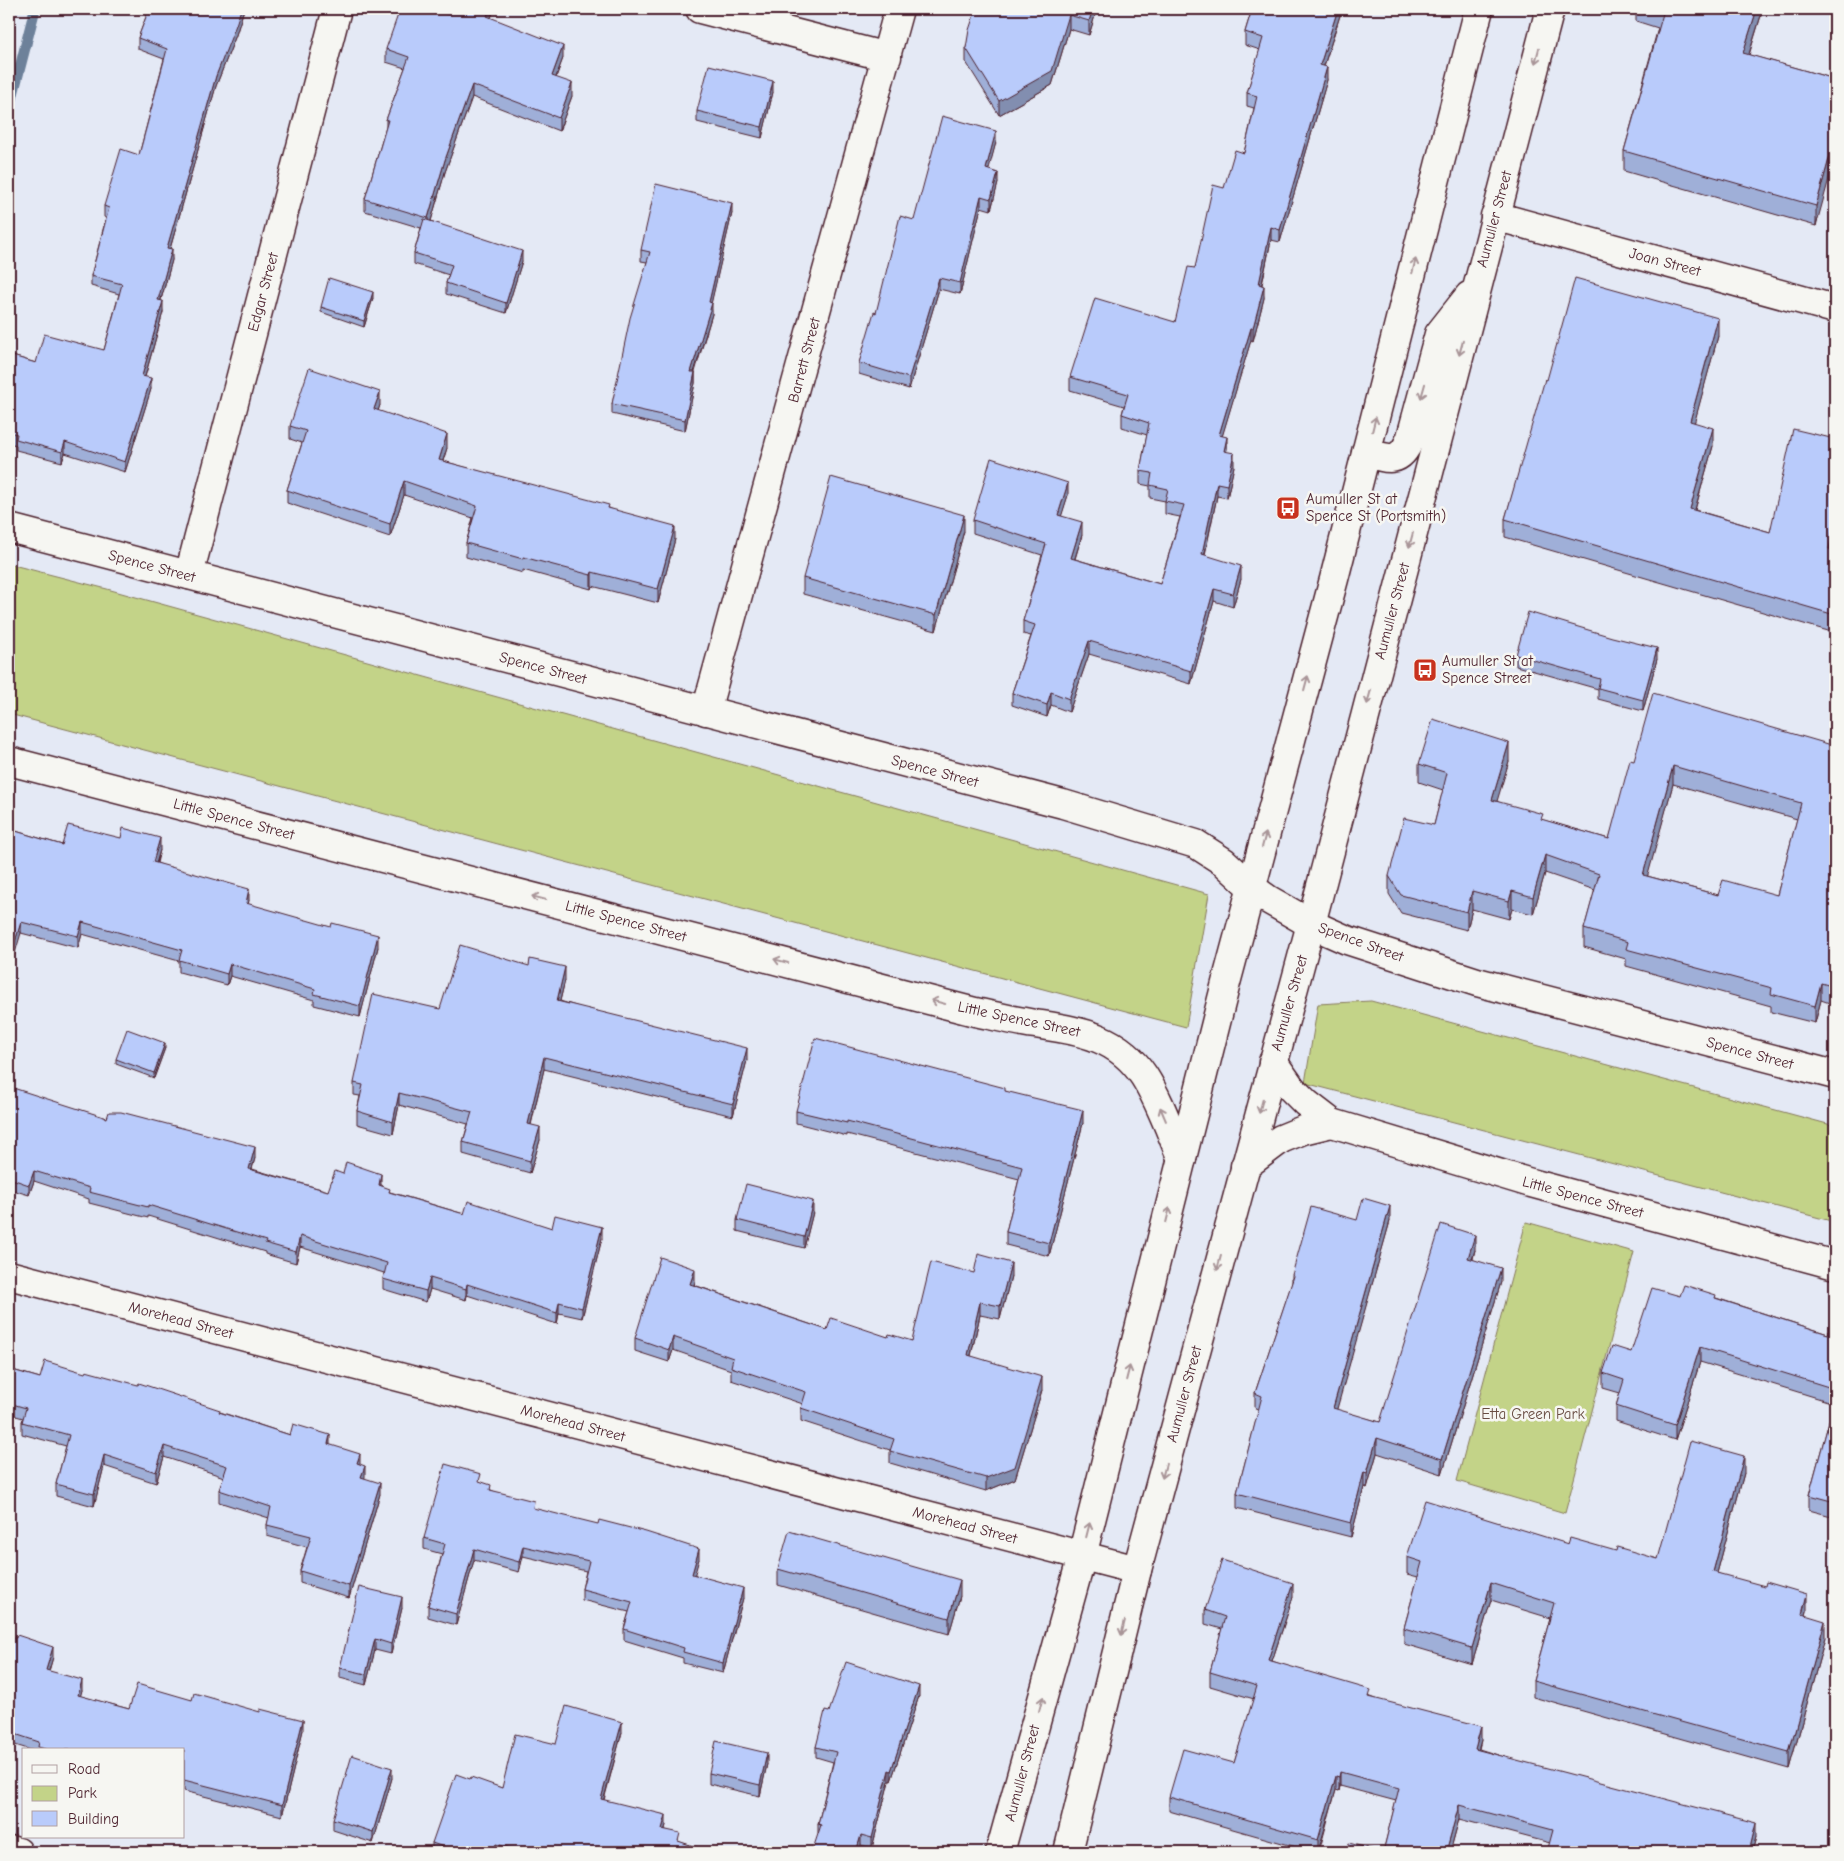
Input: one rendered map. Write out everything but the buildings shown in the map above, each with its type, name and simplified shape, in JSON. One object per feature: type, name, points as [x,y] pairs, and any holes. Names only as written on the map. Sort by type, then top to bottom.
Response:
[{"type":"street","name":"Edgar Street","points":[[189,575],[337,9]]},
{"type":"street","points":[[700,9],[887,57]]},
{"type":"street","name":"Barrett Street","points":[[706,711],[899,9]]},
{"type":"street","name":"Aumuller Street","points":[[1000,1852],[1082,1556],[1182,1159],[1334,579],[1479,9]]},
{"type":"street","name":"Aumuller Street","points":[[1068,1852],[1137,1570],[1272,1062],[1311,924],[1550,9]]},
{"type":"street","name":"Joan Street","points":[[1496,216],[1835,309]]},
{"type":"street","points":[[1366,452],[1388,460],[1403,452],[1411,437],[1439,334],[1476,287]]},
{"type":"street","name":"Spence Street","points":[[9,528],[1063,804],[1204,848],[1224,862],[1269,900],[1311,924],[1347,940],[1477,982],[1835,1075]]},
{"type":"street","name":"Little Spence Street","points":[[9,761],[975,1012],[1091,1034],[1118,1049],[1139,1070],[1156,1097],[1182,1159]]},
{"type":"street","name":"Little Spence Street","points":[[1272,1062],[1292,1089],[1306,1103],[1332,1123],[1531,1183],[1835,1265]]},
{"type":"street","points":[[1245,1166],[1281,1138],[1332,1123]]},
{"type":"street","name":"Morehead Street","points":[[9,1275],[1137,1570]]},
{"type":"street","points":[[9,1850],[18,1852]]},
{"type":"green space","points":[[9,564],[107,589],[1209,894],[1186,1027],[9,714]]},
{"type":"green space","points":[[1371,1001],[1835,1126],[1835,1222],[1305,1083],[1318,1004]]},
{"type":"green space","name":"Etta Green Park","points":[[1526,1222],[1634,1252],[1565,1513],[1457,1481]]},
{"type":"waterway","points":[[9,110],[35,9]]},
{"type":"place","name":"Aumuller St at Spence St (Portsmith)","points":[[1288,508]]},
{"type":"place","name":"Aumuller St at Spence Street","points":[[1425,670]]}]
